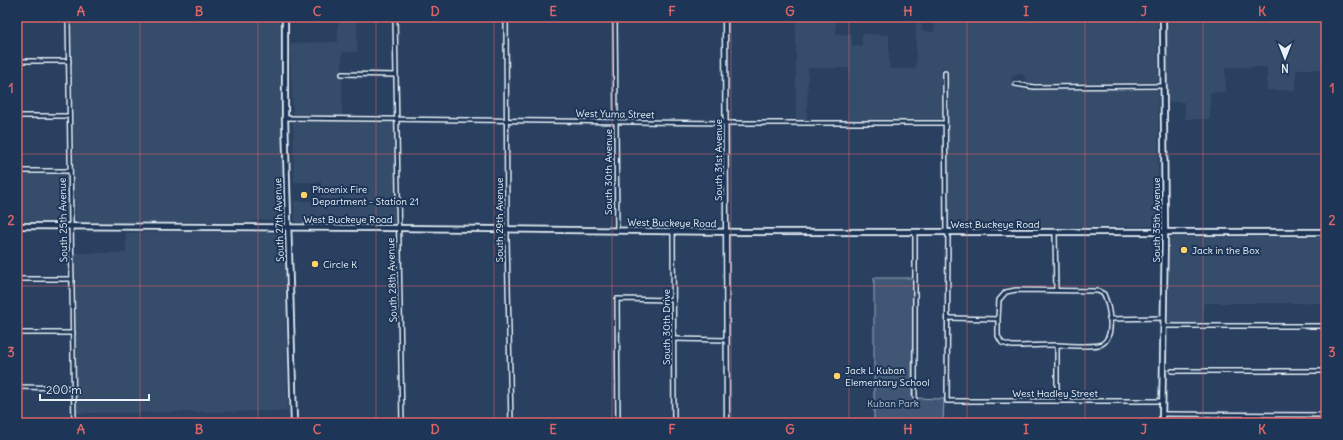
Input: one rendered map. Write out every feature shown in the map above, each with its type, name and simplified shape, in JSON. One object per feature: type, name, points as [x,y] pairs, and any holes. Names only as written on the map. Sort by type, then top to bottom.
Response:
[{"type":"main road","name":"South 27th Avenue","points":[[285,17],[285,118],[294,423]]},
{"type":"main road","name":"South 35th Avenue","points":[[1162,423],[1166,232],[1163,17]]},
{"type":"main road","name":"West Buckeye Road","points":[[17,226],[398,228],[673,232],[1326,232]]},
{"type":"street","name":"South 25th Avenue","points":[[68,17],[74,423]]},
{"type":"street","name":"South 28th Avenue","points":[[395,17],[402,423]]},
{"type":"street","name":"South 29th Avenue","points":[[506,17],[507,230],[511,423]]},
{"type":"street","name":"South 30th Avenue","points":[[615,17],[617,231]]},
{"type":"street","name":"South 31st Avenue","points":[[725,17],[727,423]]},
{"type":"street","points":[[17,62],[69,61]]},
{"type":"street","points":[[944,73],[948,318],[998,318]]},
{"type":"street","points":[[342,74],[396,75]]},
{"type":"street","points":[[1015,84],[1034,87],[1163,86]]},
{"type":"street","points":[[17,116],[69,116]]},
{"type":"street","name":"West Yuma Street","points":[[285,118],[726,124],[945,123]]},
{"type":"street","points":[[17,171],[70,171]]},
{"type":"street","name":"South 30th Drive","points":[[673,232],[674,423]]},
{"type":"street","points":[[915,232],[915,397]]},
{"type":"street","points":[[1055,233],[1056,290]]},
{"type":"street","points":[[17,279],[72,279]]},
{"type":"street","points":[[1016,290],[1098,291],[1104,294],[1109,306],[1110,327],[1108,337],[1102,344],[1088,346],[1012,346],[1002,343],[998,336],[998,318],[999,300],[1006,292],[1016,290]]},
{"type":"street","points":[[618,423],[617,299],[673,300]]},
{"type":"street","name":"West Hadley Street","points":[[948,318],[947,401],[1163,401]]},
{"type":"street","points":[[1109,319],[1164,318]]},
{"type":"street","points":[[1164,326],[1326,326]]},
{"type":"street","points":[[17,333],[73,333]]},
{"type":"street","points":[[674,339],[726,340]]},
{"type":"street","points":[[1057,345],[1057,401]]},
{"type":"street","points":[[1172,371],[1326,371]]},
{"type":"street","points":[[17,387],[74,388]]},
{"type":"street","points":[[1326,401],[1326,423]]},
{"type":"street","points":[[1162,414],[1326,415]]},
{"type":"shaded area","points":[[72,17],[283,17],[283,221],[76,221]]},
{"type":"shaded area","points":[[338,17],[357,17],[357,52],[342,52],[342,116],[293,115],[290,43],[338,42]]},
{"type":"shaded area","points":[[796,17],[836,17],[836,34],[852,35],[852,46],[862,46],[862,34],[889,35],[889,69],[916,69],[916,17],[921,17],[922,31],[934,32],[935,17],[1157,17],[1158,79],[1156,82],[1031,83],[1028,82],[1022,74],[1012,77],[1011,80],[1013,87],[1019,90],[1156,90],[1158,94],[1158,224],[1154,226],[1054,228],[949,227],[948,68],[941,68],[942,118],[939,121],[849,121],[849,68],[808,68],[807,121],[796,121]]},
{"type":"shaded area","points":[[1168,17],[1326,17],[1326,69],[1296,69],[1296,90],[1267,90],[1267,67],[1225,67],[1226,92],[1210,92],[1210,119],[1185,119],[1184,102],[1168,102]]},
{"type":"shaded area","points":[[296,120],[393,122],[394,224],[297,222],[295,220],[294,201],[321,201],[321,182],[294,182],[293,123]]},
{"type":"shaded area","points":[[17,174],[66,175],[67,220],[64,222],[17,221]]},
{"type":"shaded area","points":[[208,231],[281,233],[284,235],[288,411],[77,413],[75,253],[126,253],[126,233]]},
{"type":"shaded area","points":[[1174,237],[1326,237],[1326,303],[1204,303],[1203,324],[1169,323],[1169,243]]},
{"type":"green space","name":"Kuban Park","points":[[874,278],[913,278],[912,398],[944,399],[943,423],[874,423]]},
{"type":"place","name":"Phoenix Fire Department - Station 21","points":[[304,195]]},
{"type":"place","name":"Jack in the Box","points":[[1184,250]]},
{"type":"place","name":"Circle K","points":[[315,264]]},
{"type":"place","name":"Jack L Kuban Elementary School","points":[[837,376]]}]
